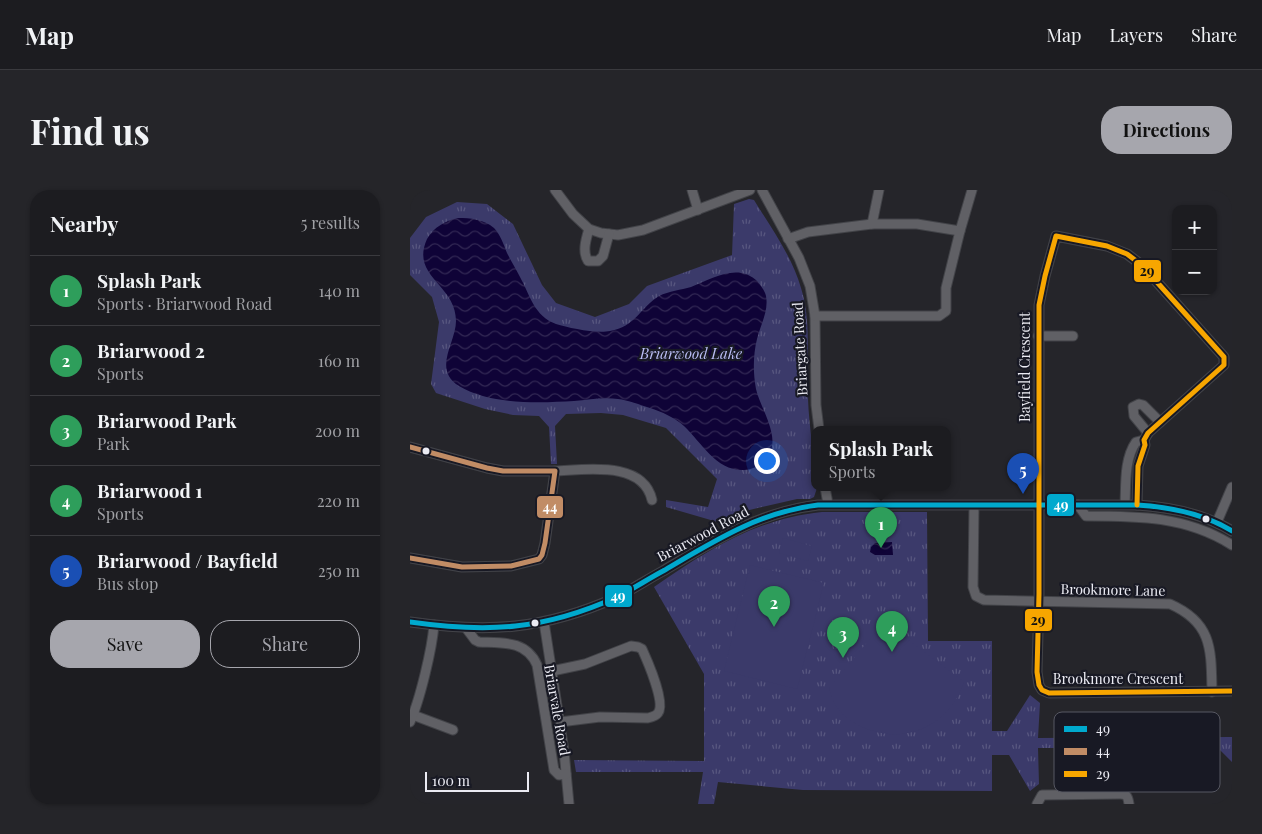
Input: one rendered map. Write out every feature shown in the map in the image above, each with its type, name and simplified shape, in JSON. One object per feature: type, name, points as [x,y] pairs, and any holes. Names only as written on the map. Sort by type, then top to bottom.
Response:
[{"type":"street","points":[[555,190],[573,214],[589,229],[618,235],[636,232],[750,190]]},
{"type":"street","points":[[692,190],[698,210]]},
{"type":"street","name":"Briargate Road","points":[[762,190],[805,270],[815,316],[816,405],[819,426]]},
{"type":"street","points":[[872,224],[879,190]]},
{"type":"street","points":[[815,316],[939,316],[946,311],[946,288],[972,190]]},
{"type":"street","points":[[788,239],[808,232],[872,224],[917,224],[960,231]]},
{"type":"street","points":[[589,229],[586,237],[585,256],[588,261],[598,261],[603,256],[609,234]]},
{"type":"street","name":"Bayfield Crescent","points":[[1039,504],[1039,304],[1056,236],[1107,246],[1127,254],[1143,266],[1224,357],[1224,365],[1146,436],[1136,442],[1128,464],[1125,504]]},
{"type":"street","points":[[1038,336],[1073,336]]},
{"type":"street","points":[[1137,505],[1138,473],[1146,436],[1134,416],[1133,407],[1140,404],[1143,405],[1160,422]]},
{"type":"street","points":[[410,447],[487,468],[503,470],[610,469],[632,476],[643,484],[650,492],[652,500]]},
{"type":"street","points":[[410,558],[462,567],[511,566],[539,559],[545,543],[555,471]]},
{"type":"street","points":[[1218,522],[1232,487]]},
{"type":"street","points":[[826,491],[828,504]]},
{"type":"street","name":"Briarwood Road","points":[[410,622],[466,628],[511,627],[544,622],[617,596],[758,519],[786,511],[828,504],[974,506],[1125,504],[1175,509],[1218,522],[1232,531]]},
{"type":"street","name":"Brookmore Crescent","points":[[1039,504],[1037,679],[1045,692],[1232,691]]},
{"type":"street","name":"Briarwood Road","points":[[1078,505],[1086,516],[1159,518],[1192,526],[1221,538],[1232,545]]},
{"type":"street","name":"Brookmore Lane","points":[[974,506],[973,587],[976,596],[984,600],[1148,602],[1170,604],[1185,611],[1200,626],[1208,639],[1211,650],[1212,692]]},
{"type":"street","name":"Briarvale Road","points":[[544,622],[560,722],[569,804]]},
{"type":"street","points":[[434,625],[412,718],[453,730]]},
{"type":"street","name":"Briarvale Road","points":[[466,628],[475,640],[479,642],[514,643],[525,649],[534,658],[554,770],[559,775],[566,774]]},
{"type":"street","points":[[552,671],[585,664],[631,646],[638,647],[642,649],[654,677],[660,706],[659,712],[654,717],[648,718],[600,717],[560,722]]},
{"type":"street","points":[[1037,804],[1042,794],[1125,794],[1128,797],[1129,804]]},
{"type":"green space","points":[[749,199],[754,200],[787,253],[801,288],[808,329],[811,491],[816,491],[814,497],[745,511],[721,523],[666,507],[666,500],[708,507],[717,479],[666,428],[623,415],[601,413],[566,414],[555,426],[557,464],[551,464],[549,427],[539,416],[513,415],[485,409],[436,393],[431,384],[439,322],[432,297],[410,275],[410,238],[426,217],[457,202],[487,204],[513,224],[542,285],[556,303],[595,317],[629,304],[647,286],[732,255],[734,204]]},
{"type":"green space","points":[[822,512],[927,512],[928,641],[992,641],[992,731],[1007,731],[1030,695],[1040,703],[1038,738],[1054,738],[1054,748],[1038,748],[1039,784],[1030,791],[1009,755],[992,755],[992,791],[803,790],[718,782],[714,804],[698,804],[703,772],[576,772],[574,760],[704,761],[704,674],[654,587],[733,538],[775,521]]},
{"type":"green space","points":[[783,538],[812,546],[808,561],[779,553]]},
{"type":"green space","points":[[750,565],[824,583],[797,689],[724,671]]},
{"type":"green space","points":[[884,622],[964,682],[950,708],[928,726],[914,732],[885,734],[860,726],[847,718],[839,710],[829,688]]},
{"type":"green space","points":[[1220,737],[1232,737],[1232,762],[1220,750]]},
{"type":"water","name":"Briarwood Lake","points":[[458,218],[481,221],[494,228],[500,236],[530,298],[542,316],[556,324],[575,329],[604,332],[619,329],[632,321],[659,296],[691,287],[725,274],[742,273],[758,282],[765,292],[767,302],[756,345],[754,377],[756,389],[772,435],[770,454],[764,462],[755,468],[747,470],[725,466],[710,455],[684,426],[676,420],[659,411],[626,400],[607,398],[560,402],[530,402],[500,400],[485,397],[459,386],[451,379],[447,372],[446,364],[455,329],[454,308],[424,263],[423,252],[427,239],[436,228]]},
{"type":"water","points":[[892,542],[893,555],[875,555],[870,552],[871,547],[875,543]]},
{"type":"transit line","name":"29","points":[[1137,505],[1138,466],[1145,445],[1144,440],[1148,433],[1224,365],[1224,357],[1143,266],[1127,254],[1107,246],[1056,236],[1039,305],[1039,594],[1037,672],[1039,685],[1042,690],[1049,693],[1232,691]]},
{"type":"transit line","name":"44","points":[[410,447],[503,471],[555,471],[545,543],[539,559],[511,566],[462,567],[410,558]]},
{"type":"transit line","name":"49","points":[[410,622],[491,628],[540,622],[565,616],[617,597],[700,549],[756,521],[776,514],[818,505],[1137,505],[1162,507],[1198,515],[1232,531]]},
{"type":"place","name":"Briarwood / Bayfield","points":[[1023,494]]},
{"type":"place","name":"Splash Park","points":[[881,548]]},
{"type":"place","name":"Briarwood 2","points":[[774,627]]},
{"type":"place","name":"Briarwood 1","points":[[892,652]]},
{"type":"place","name":"Briarwood Park","points":[[843,658]]}]
